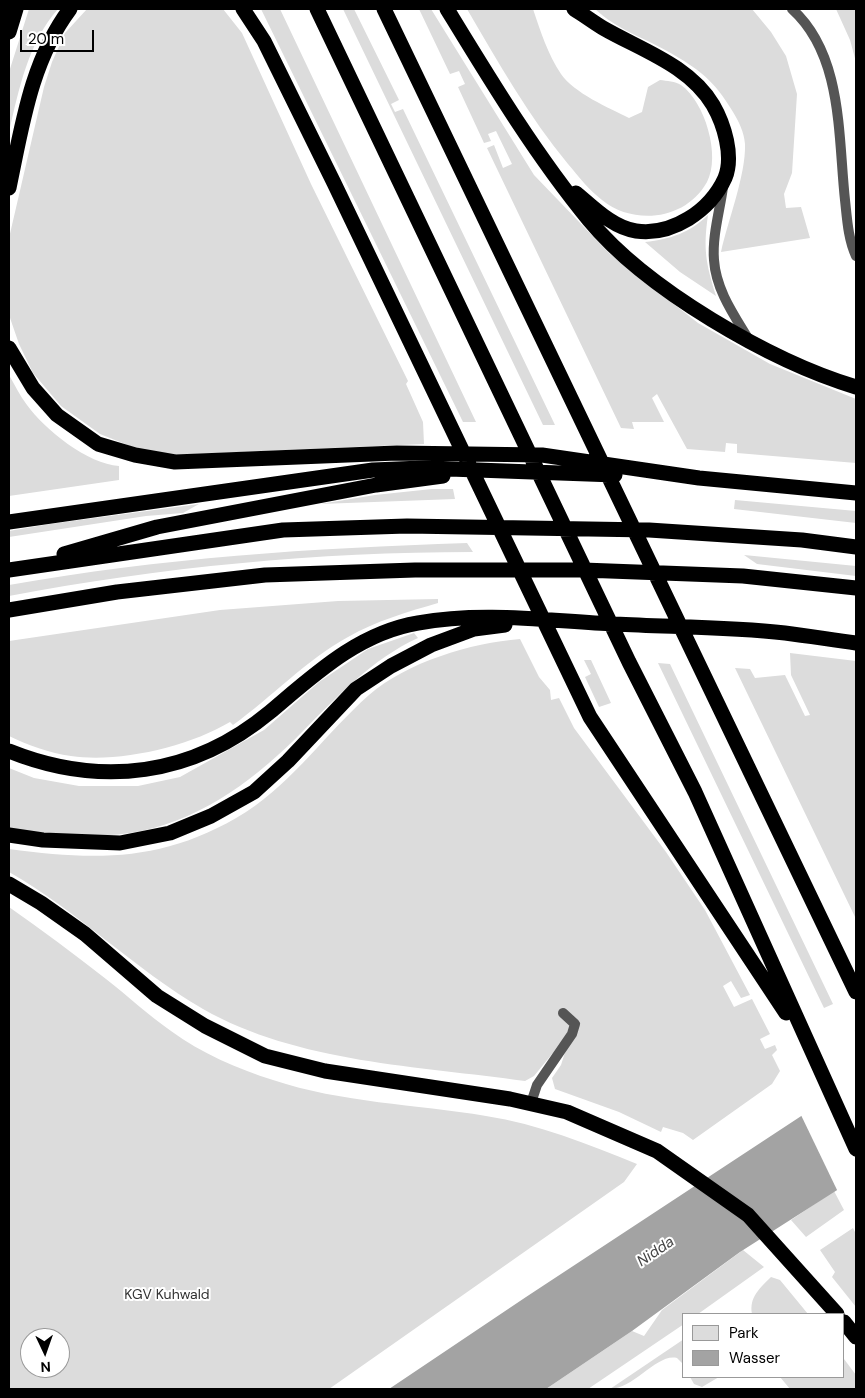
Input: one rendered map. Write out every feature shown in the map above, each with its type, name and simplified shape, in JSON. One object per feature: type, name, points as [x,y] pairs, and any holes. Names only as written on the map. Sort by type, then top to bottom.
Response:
[{"type":"highway","points":[[9,32],[16,9]]},
{"type":"highway","points":[[9,188],[26,110],[40,60],[54,30],[70,9]]},
{"type":"highway","points":[[243,9],[264,41],[449,421],[590,717],[810,1048]]},
{"type":"highway","points":[[317,9],[629,662],[695,792],[856,1149]]},
{"type":"highway","points":[[384,9],[701,665],[856,992]]},
{"type":"highway","points":[[447,9],[514,118],[589,220],[615,247],[678,297],[750,341],[799,366],[856,387]]},
{"type":"highway","points":[[560,179],[620,226],[636,231],[660,230],[696,214],[708,202],[725,178],[728,164],[723,126],[713,104],[693,80],[676,67],[601,27],[574,9]]},
{"type":"highway","points":[[9,348],[33,388],[58,415],[98,444],[135,455],[175,462],[397,453],[542,455],[699,478],[856,493]]},
{"type":"highway","points":[[9,522],[373,470],[422,468],[699,478]]},
{"type":"highway","points":[[9,570],[158,528],[376,485],[484,471]]},
{"type":"highway","points":[[9,570],[283,530],[388,526],[649,530],[802,540],[856,547]]},
{"type":"highway","points":[[9,610],[117,592],[264,575],[405,571],[583,570],[743,576],[856,588]]},
{"type":"highway","points":[[9,751],[27,759],[74,770],[116,772],[161,767],[199,757],[223,744],[268,714],[342,654],[377,635],[416,623],[468,617],[551,620],[784,633],[856,643]]},
{"type":"highway","points":[[9,836],[44,840],[120,843],[170,833],[212,816],[254,792],[288,761],[356,690],[391,666],[431,645],[474,629],[551,620]]},
{"type":"highway","points":[[9,884],[41,903],[85,934],[157,996],[205,1026],[265,1056],[325,1071],[531,1103],[567,1112],[657,1151],[690,1171],[748,1214],[836,1313]]},
{"type":"highway","points":[[845,1323],[856,1337]]},
{"type":"lane","points":[[792,9],[817,38],[828,64],[834,94],[848,224],[856,256]]},
{"type":"lane","points":[[725,178],[713,258],[727,303],[750,341]]},
{"type":"lane","points":[[531,1103],[537,1085],[572,1034],[574,1024],[563,1013]]},
{"type":"green space","points":[[29,9],[58,9],[39,37],[26,67],[9,132],[9,72]]},
{"type":"green space","points":[[87,9],[223,9],[242,33],[311,184],[408,381],[406,384],[423,422],[424,444],[171,455],[135,448],[100,434],[61,406],[33,373],[19,344],[9,315],[9,238],[44,87],[52,62],[65,33]]},
{"type":"green space","points":[[261,9],[280,9],[476,422],[463,422]]},
{"type":"green space","points":[[343,9],[354,9],[399,100],[391,104],[395,112],[403,109],[555,425],[543,425]]},
{"type":"green space","points":[[419,9],[431,9],[534,175],[609,253],[698,323],[770,364],[856,399],[856,463],[737,453],[737,444],[726,443],[725,452],[687,449],[657,394],[652,398],[664,422],[632,422],[634,429],[621,428],[487,148],[494,145],[503,168],[512,164],[496,131],[488,134],[491,141],[484,143],[458,87],[465,84],[459,71],[450,74]]},
{"type":"green space","points":[[467,9],[533,9],[548,51],[556,67],[567,81],[583,94],[629,118],[642,112],[648,87],[660,80],[681,85],[690,93],[697,104],[708,130],[711,144],[711,171],[707,182],[698,195],[686,205],[673,211],[659,215],[644,216],[629,214],[602,200],[580,178],[540,127],[514,89]]},
{"type":"green space","points":[[595,9],[752,9],[771,32],[786,56],[797,94],[792,173],[784,194],[786,208],[801,207],[810,238],[721,252],[740,183],[745,156],[745,144],[737,120],[726,101],[705,76],[667,51],[621,28]]},
{"type":"green space","points":[[836,9],[856,9],[856,62],[850,40]]},
{"type":"green space","points":[[708,215],[706,256],[716,296],[680,272],[645,242],[663,239],[687,231]]},
{"type":"green space","points":[[9,375],[24,402],[45,425],[81,452],[107,464],[119,466],[119,480],[9,496]]},
{"type":"green space","points":[[432,489],[453,489],[455,499],[320,504],[375,495]]},
{"type":"green space","points":[[735,500],[856,511],[856,523],[734,509]]},
{"type":"green space","points":[[199,504],[183,513],[146,516],[9,537],[9,531]]},
{"type":"green space","points":[[467,543],[473,552],[356,555],[240,563],[124,577],[9,596],[9,585],[180,561],[294,551]]},
{"type":"green space","points":[[744,555],[856,566],[856,576],[757,564]]},
{"type":"green space","points":[[438,599],[438,603],[403,613],[359,631],[333,646],[303,668],[233,725],[230,722],[213,731],[174,746],[131,755],[90,758],[47,751],[9,736],[9,641],[220,610],[338,601]]},
{"type":"green space","points":[[414,633],[418,638],[386,656],[356,679],[268,764],[230,793],[209,806],[165,825],[125,834],[75,835],[9,829],[9,768],[34,778],[79,786],[138,786],[180,777],[264,730],[319,682],[368,649]]},
{"type":"green space","points":[[520,639],[539,677],[550,690],[551,700],[559,698],[574,728],[666,852],[705,910],[750,995],[741,998],[731,981],[723,986],[734,1007],[752,999],[770,1034],[760,1039],[765,1049],[775,1045],[777,1050],[772,1055],[780,1071],[772,1084],[693,1140],[683,1133],[663,1127],[661,1132],[619,1112],[555,1089],[552,1078],[561,1065],[567,1046],[552,1054],[534,1076],[525,1081],[360,1060],[278,1041],[240,1027],[203,1009],[178,993],[59,904],[9,872],[9,849],[41,853],[102,856],[131,854],[188,841],[246,812],[263,800],[295,771],[354,709],[384,683],[440,656],[481,645]]},
{"type":"green space","points":[[790,653],[856,661],[856,919],[735,668],[750,669],[755,678],[785,675],[805,716],[810,715],[791,675]]},
{"type":"green space","points":[[584,660],[591,660],[611,703],[599,707],[585,677],[591,674]]},
{"type":"green space","points":[[658,663],[670,664],[833,1004],[824,1008]]},
{"type":"green space","name":"KGV Kuhwald","points":[[9,907],[82,960],[171,1031],[207,1053],[247,1071],[299,1088],[325,1094],[486,1116],[525,1124],[581,1142],[637,1164],[624,1182],[329,1389],[9,1389]]},
{"type":"green space","points":[[834,1191],[844,1210],[806,1237],[791,1220]]},
{"type":"green space","points":[[853,1228],[856,1234],[856,1307],[832,1277],[835,1272],[820,1250]]},
{"type":"green space","points":[[743,1250],[764,1267],[699,1313],[682,1313],[682,1325],[588,1389],[546,1389],[632,1331],[644,1336],[662,1310]]},
{"type":"green space","points":[[771,1277],[780,1280],[807,1313],[752,1313],[752,1303],[759,1289]]},
{"type":"green space","points":[[682,1340],[682,1363],[677,1358],[669,1358],[661,1361],[628,1383],[610,1389]]},
{"type":"green space","points":[[845,1360],[856,1375],[856,1389],[790,1389],[781,1378],[845,1378]]},
{"type":"green space","points":[[691,1378],[717,1378],[702,1387],[694,1384]]},
{"type":"water","name":"Nidda","points":[[856,1080],[856,1178],[740,1252],[632,1331],[546,1389],[389,1389],[526,1297]]},
{"type":"pier","points":[[856,1077],[856,1181],[838,1192],[800,1113]]}]
